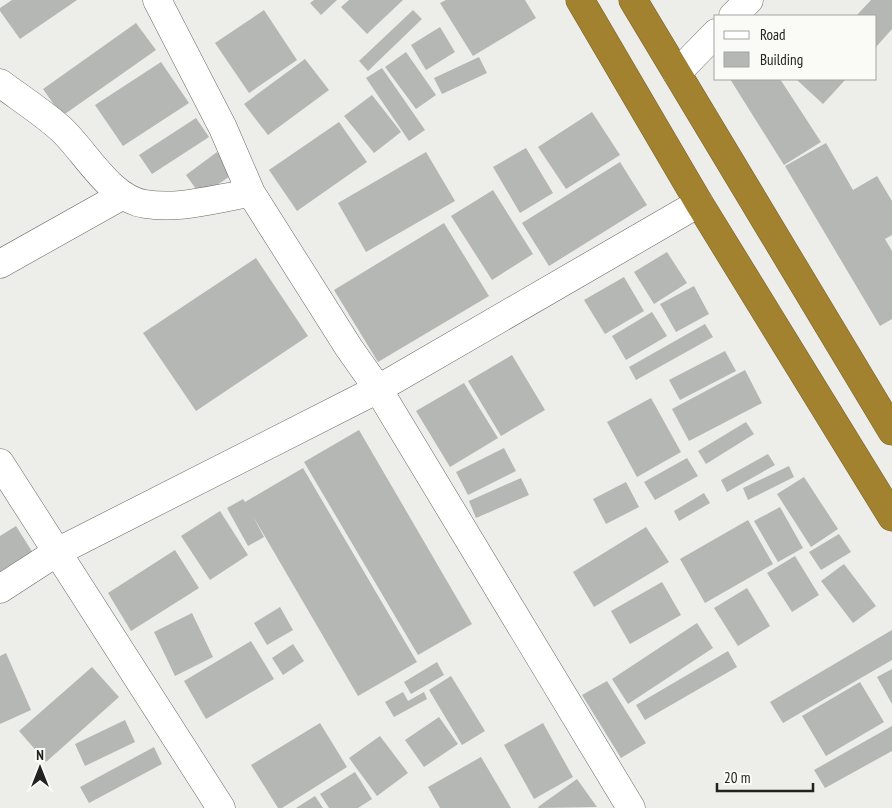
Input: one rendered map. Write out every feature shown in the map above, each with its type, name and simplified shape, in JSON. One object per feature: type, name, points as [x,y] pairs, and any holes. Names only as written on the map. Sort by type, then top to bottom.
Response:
[{"type":"highway","points":[[580,0],[699,203],[892,517]]},
{"type":"highway","points":[[633,0],[892,431]]},
{"type":"street","points":[[157,0],[224,128],[251,193],[378,389],[631,808]]},
{"type":"street","points":[[734,15],[749,0]]},
{"type":"street","points":[[677,73],[714,36]]},
{"type":"street","points":[[0,83],[62,130],[92,166],[123,195],[144,204],[172,206],[251,193]]},
{"type":"street","points":[[0,264],[123,195]]},
{"type":"street","points":[[0,589],[57,552],[378,389],[699,203]]},
{"type":"street","points":[[0,463],[221,808]]},
{"type":"building","points":[[12,0],[77,0],[20,39],[0,11],[0,8]]},
{"type":"building","points":[[314,0],[337,0],[321,15],[310,3]]},
{"type":"building","points":[[349,0],[403,0],[367,34],[341,7]]},
{"type":"building","points":[[446,0],[525,0],[536,18],[473,56],[440,3]]},
{"type":"building","points":[[871,0],[892,0],[892,29],[877,46],[877,15],[857,15]]},
{"type":"building","points":[[264,10],[297,60],[249,93],[215,43]]},
{"type":"building","points":[[413,10],[422,19],[368,71],[359,61]]},
{"type":"building","points":[[136,23],[156,50],[62,116],[43,89]]},
{"type":"building","points":[[440,27],[455,52],[426,70],[411,45]]},
{"type":"building","points":[[406,52],[436,95],[416,109],[385,67]]},
{"type":"building","points":[[479,57],[487,73],[442,94],[434,78]]},
{"type":"building","points":[[305,59],[329,90],[268,135],[244,104]]},
{"type":"building","points":[[161,62],[189,103],[123,146],[95,105]]},
{"type":"building","points":[[382,68],[425,130],[409,141],[366,78]]},
{"type":"building","points":[[731,80],[781,80],[821,142],[784,165]]},
{"type":"building","points":[[797,80],[845,80],[823,104]]},
{"type":"building","points":[[372,95],[401,132],[374,153],[344,116]]},
{"type":"building","points":[[592,112],[620,155],[566,189],[538,147]]},
{"type":"building","points":[[196,118],[209,137],[152,174],[139,155]]},
{"type":"building","points":[[339,122],[367,162],[297,211],[269,170]]},
{"type":"building","points":[[826,143],[853,190],[877,176],[892,201],[892,235],[885,239],[892,251],[892,319],[880,326],[785,166]]},
{"type":"building","points":[[526,148],[553,193],[520,213],[493,167]]},
{"type":"building","points":[[217,152],[233,174],[201,196],[186,175]]},
{"type":"building","points":[[426,152],[455,201],[366,252],[338,203]]},
{"type":"building","points":[[620,162],[647,205],[549,266],[522,223]]},
{"type":"building","points":[[493,190],[533,254],[492,280],[451,216]]},
{"type":"building","points":[[444,223],[489,296],[378,362],[334,290]]},
{"type":"building","points":[[667,252],[687,283],[654,304],[634,272]]},
{"type":"building","points":[[256,258],[308,336],[196,411],[143,333]]},
{"type":"building","points":[[624,277],[644,311],[605,334],[584,300]]},
{"type":"building","points":[[694,286],[709,314],[676,332],[660,304]]},
{"type":"building","points":[[652,312],[667,336],[626,360],[612,336]]},
{"type":"building","points":[[705,324],[713,337],[636,380],[629,367]]},
{"type":"building","points":[[725,351],[736,371],[680,400],[669,380]]},
{"type":"building","points":[[512,355],[545,410],[501,436],[468,381]]},
{"type":"building","points":[[745,370],[762,403],[689,441],[672,409]]},
{"type":"building","points":[[464,383],[498,438],[450,467],[416,411]]},
{"type":"building","points":[[651,398],[681,452],[637,477],[607,422]]},
{"type":"building","points":[[746,422],[754,434],[706,464],[698,451]]},
{"type":"building","points":[[359,430],[472,624],[418,655],[304,462]]},
{"type":"building","points":[[504,448],[516,471],[468,495],[456,472]]},
{"type":"building","points":[[768,454],[775,465],[727,492],[721,480]]},
{"type":"building","points":[[687,458],[698,476],[655,500],[644,482]]},
{"type":"building","points":[[789,466],[794,477],[748,500],[743,488]]},
{"type":"building","points":[[303,468],[417,662],[358,696],[253,516],[264,537],[248,546],[227,508],[243,499],[245,502]]},
{"type":"building","points":[[804,477],[838,529],[811,547],[777,494]]},
{"type":"building","points":[[521,478],[529,495],[476,518],[469,501]]},
{"type":"building","points":[[626,482],[639,507],[606,524],[593,499]]},
{"type":"building","points":[[704,493],[710,503],[679,521],[674,511]]},
{"type":"building","points":[[780,507],[803,548],[778,562],[754,521]]},
{"type":"building","points":[[220,511],[248,555],[210,580],[181,536]]},
{"type":"building","points":[[748,520],[773,564],[705,603],[680,559]]},
{"type":"building","points":[[16,526],[38,561],[0,584],[0,536]]},
{"type":"building","points":[[646,527],[669,562],[594,607],[573,572]]},
{"type":"building","points":[[839,534],[851,552],[821,570],[809,552]]},
{"type":"building","points":[[175,550],[199,588],[131,631],[108,593]]},
{"type":"building","points":[[795,556],[819,595],[792,612],[767,573]]},
{"type":"building","points":[[844,564],[876,606],[853,623],[821,581]]},
{"type":"building","points":[[662,582],[681,615],[630,644],[611,611]]},
{"type":"building","points":[[747,588],[770,626],[738,646],[714,608]]},
{"type":"building","points":[[280,607],[293,630],[267,645],[254,623]]},
{"type":"building","points":[[192,613],[213,657],[175,676],[154,632]]},
{"type":"building","points":[[697,623],[713,648],[628,704],[612,679]]},
{"type":"building","points":[[892,630],[892,660],[783,723],[770,702]]},
{"type":"building","points":[[251,641],[274,679],[206,719],[184,681]]},
{"type":"building","points":[[293,644],[304,661],[283,675],[272,658]]},
{"type":"building","points":[[728,651],[737,667],[645,720],[636,705]]},
{"type":"building","points":[[6,653],[31,710],[0,724],[0,656]]},
{"type":"building","points":[[437,662],[444,675],[411,694],[404,682]]},
{"type":"building","points":[[92,667],[119,697],[46,762],[19,731]]},
{"type":"building","points":[[892,669],[892,704],[877,677]]},
{"type":"building","points":[[451,676],[485,731],[462,745],[429,690]]},
{"type":"building","points":[[607,681],[646,743],[621,758],[582,695]]},
{"type":"building","points":[[860,682],[884,722],[826,756],[802,716]]},
{"type":"building","points":[[403,692],[408,701],[424,692],[427,699],[394,717],[385,702]]},
{"type":"building","points":[[439,717],[458,744],[424,767],[405,740]]},
{"type":"building","points":[[125,720],[135,742],[85,766],[75,744]]},
{"type":"building","points":[[320,723],[347,767],[282,808],[278,808],[251,765]]},
{"type":"building","points":[[543,723],[573,777],[534,799],[504,745]]},
{"type":"building","points":[[892,726],[892,751],[825,788],[814,770]]},
{"type":"building","points":[[380,736],[408,773],[377,796],[349,758]]},
{"type":"building","points":[[154,747],[162,764],[89,803],[80,787]]},
{"type":"building","points":[[481,757],[511,808],[440,808],[428,787]]},
{"type":"building","points":[[355,772],[372,799],[358,808],[329,808],[320,794]]},
{"type":"building","points":[[577,779],[597,807],[538,807]]},
{"type":"building","points":[[315,796],[323,808],[296,808]]}]
